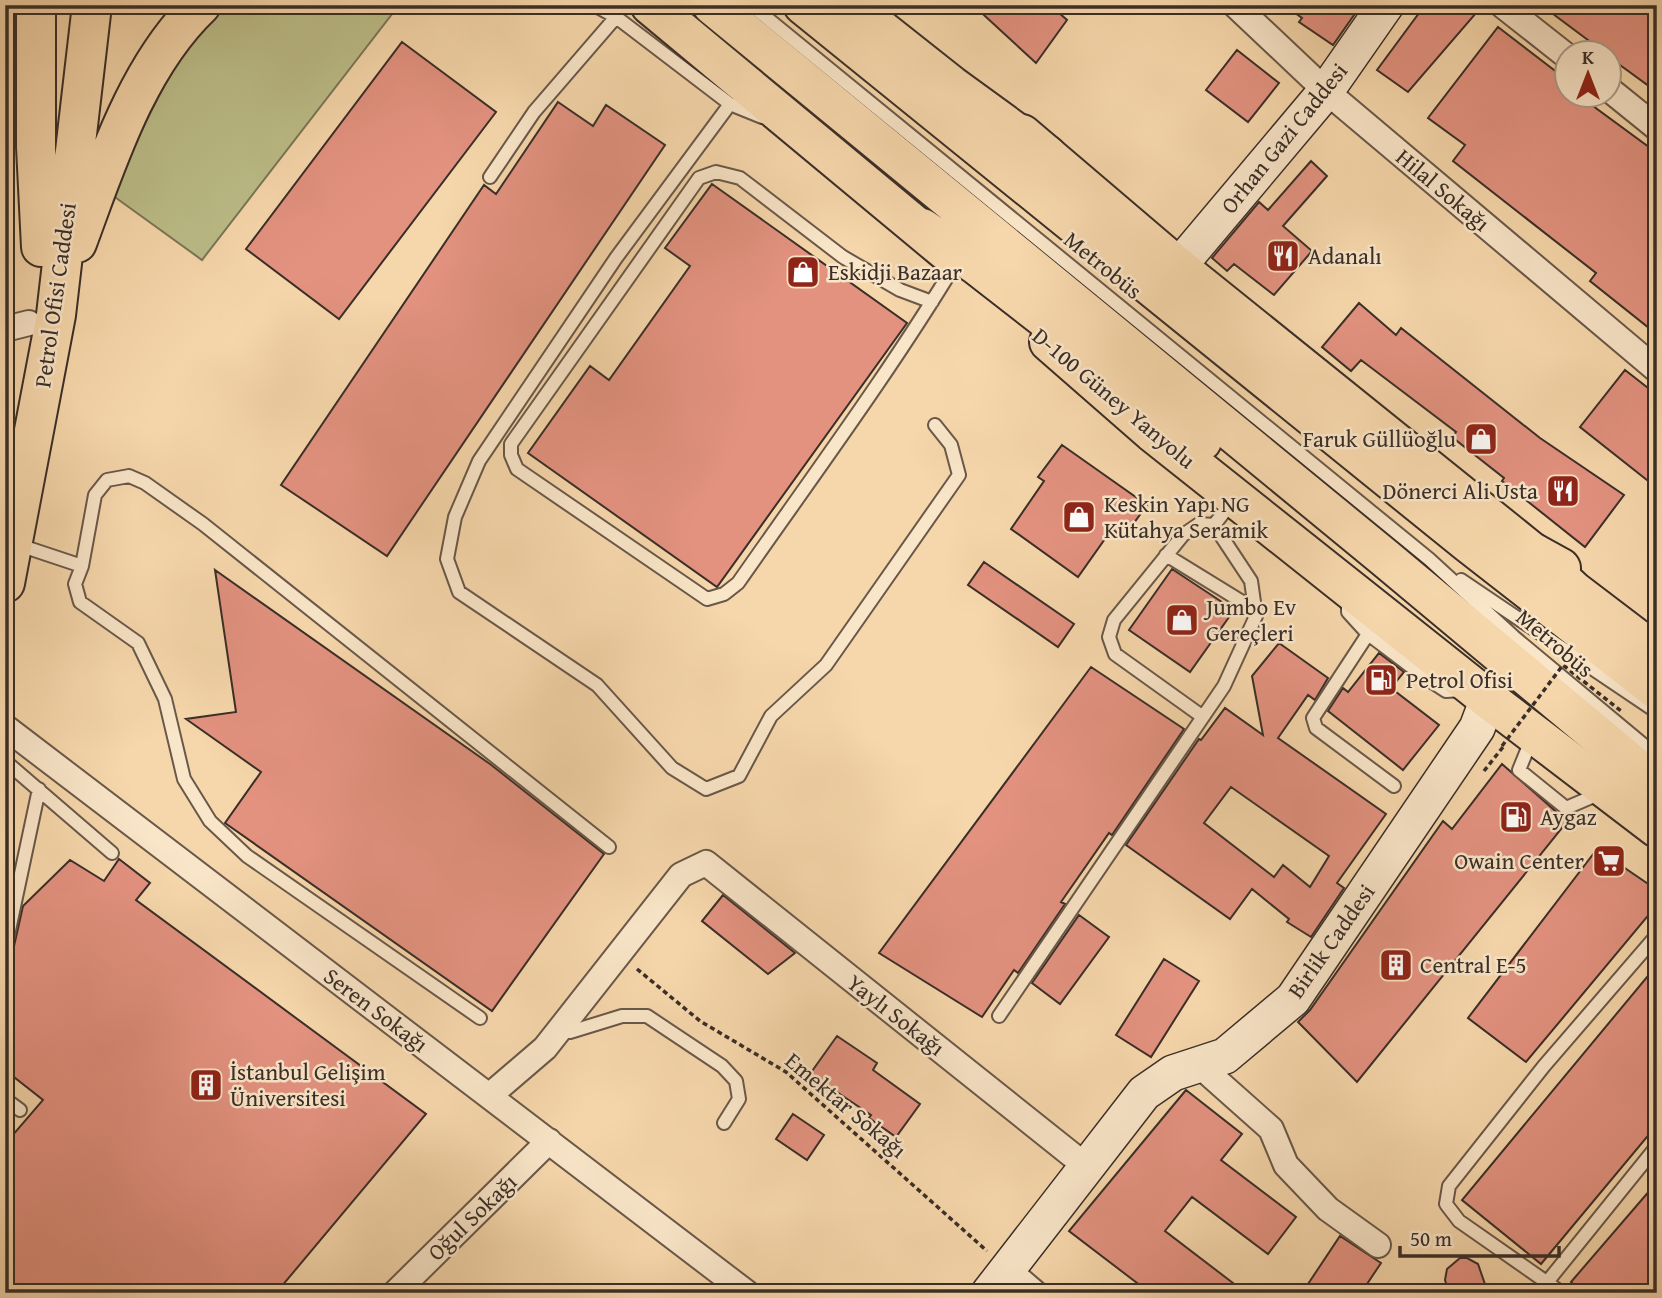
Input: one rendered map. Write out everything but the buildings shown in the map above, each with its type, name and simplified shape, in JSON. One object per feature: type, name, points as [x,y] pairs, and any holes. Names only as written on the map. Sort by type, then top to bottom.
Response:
[{"type":"main road","points":[[36,5],[36,147],[41,247]]},
{"type":"main road","name":"Petrol Ofisi Caddesi","points":[[5,583],[13,543],[30,322],[72,5]]},
{"type":"main road","name":"Petrol Ofisi Caddesi","points":[[5,443],[92,5]]},
{"type":"main road","points":[[30,322],[89,211],[136,97],[161,55],[188,17],[201,5]]},
{"type":"main road","points":[[712,5],[1657,785]]},
{"type":"main road","points":[[803,5],[1468,543],[1657,690]]},
{"type":"main road","points":[[850,5],[951,85],[1047,155]]},
{"type":"main road","points":[[873,5],[1178,267],[1532,552],[1574,591],[1657,654]]},
{"type":"main road","name":"D-100 Güney Yanyolu","points":[[633,11],[810,135],[922,228],[1152,432],[1225,511],[1348,588],[1483,694],[1518,740],[1606,790],[1657,828]]},
{"type":"main road","points":[[922,228],[976,265],[1199,440],[1385,578],[1500,654]]},
{"type":"main road","points":[[1532,552],[1581,579],[1657,630]]},
{"type":"street","name":"Hilal Sokağı","points":[[1235,5],[1326,91],[1657,370]]},
{"type":"street","name":"Orhan Gazi Caddesi","points":[[1178,267],[1326,91],[1386,5]]},
{"type":"street","points":[[1502,5],[1554,47]]},
{"type":"street","points":[[1624,102],[1657,128]]},
{"type":"street","name":"Birlik Caddesi","points":[[998,1281],[1144,1093],[1173,1073],[1225,1056],[1293,999],[1477,728],[1483,694]]},
{"type":"street","name":"Seren Sokağı","points":[[5,727],[747,1293]]},
{"type":"street","name":"Yaylı Sokağı","points":[[619,955],[681,875],[706,863],[1087,1167]]},
{"type":"street","points":[[489,1096],[545,1048],[619,955]]},
{"type":"street","points":[[1199,1065],[1271,1129],[1286,1165],[1328,1209],[1378,1245]]},
{"type":"street","name":"Oğul Sokağı","points":[[395,1293],[549,1141]]},
{"type":"street","points":[[998,1281],[1035,1293]]},
{"type":"lane","points":[[594,5],[633,11],[730,104],[810,135]]},
{"type":"lane","name":"Metrobüs","points":[[751,5],[1429,559],[1514,637],[1657,756]]},
{"type":"lane","points":[[490,177],[534,112],[633,11]]},
{"type":"lane","points":[[730,104],[616,258],[479,461],[455,517],[447,559],[459,592],[597,685],[672,768],[706,789],[739,776],[771,716],[826,665],[959,475],[951,445],[935,425]]},
{"type":"lane","points":[[932,302],[900,290],[843,257],[740,178],[716,172],[699,178],[511,444],[511,455],[517,469],[707,599],[724,594],[738,583],[932,302],[957,261]]},
{"type":"lane","points":[[480,1018],[247,856],[210,821],[184,779],[165,699],[138,643],[80,601],[75,584],[82,566],[89,517],[96,495],[107,480],[129,477],[145,483],[203,524],[609,847]]},
{"type":"lane","points":[[999,1016],[1203,717],[1224,686],[1257,611],[1251,582],[1225,511],[1183,535],[1114,620],[1109,638],[1115,654],[1203,717]]},
{"type":"lane","points":[[13,543],[82,566]]},
{"type":"lane","points":[[1166,555],[1257,611]]},
{"type":"lane","name":"Metrobüs","points":[[1429,559],[1657,712]]},
{"type":"lane","points":[[1348,588],[1348,612],[1368,634],[1446,691],[1483,694]]},
{"type":"lane","points":[[1368,634],[1313,718],[1316,728],[1395,786]]},
{"type":"lane","points":[[5,761],[112,853]]},
{"type":"lane","points":[[5,948],[39,789]]},
{"type":"lane","points":[[1562,1293],[1459,1221],[1446,1204],[1449,1186],[1544,1066],[1657,935]]},
{"type":"lane","points":[[560,1029],[570,1032],[622,1016],[647,1016],[722,1066],[736,1081],[739,1099],[724,1123]]},
{"type":"lane","points":[[5,1099],[20,1110]]},
{"type":"lane","points":[[1548,1281],[1657,1146]]},
{"type":"path","points":[[1518,740],[1563,665],[1621,712]]},
{"type":"path","name":"Emektar Sokağı","points":[[619,955],[700,1021],[786,1072],[998,1281]]},
{"type":"green space","points":[[226,5],[399,5],[202,260],[112,195],[147,119],[174,69],[189,46]]},
{"type":"place","name":"Adanalı","points":[[1283,256]]},
{"type":"place","name":"Eskidji Bazaar","points":[[803,272]]},
{"type":"place","name":"Faruk Güllüoğlu","points":[[1481,439]]},
{"type":"place","name":"Dönerci Ali Usta","points":[[1563,491]]},
{"type":"place","name":"Keskin Yapı NG Kütahya Seramik","points":[[1079,517]]},
{"type":"place","name":"Jumbo Ev Gereçleri","points":[[1182,620]]},
{"type":"place","name":"Petrol Ofisi","points":[[1381,680]]},
{"type":"place","name":"Aygaz","points":[[1516,817]]},
{"type":"place","name":"Owain Center","points":[[1609,861]]},
{"type":"place","name":"Central E-5","points":[[1396,965]]},
{"type":"place","name":"İstanbul Gelişim Üniversitesi","points":[[206,1085]]}]
